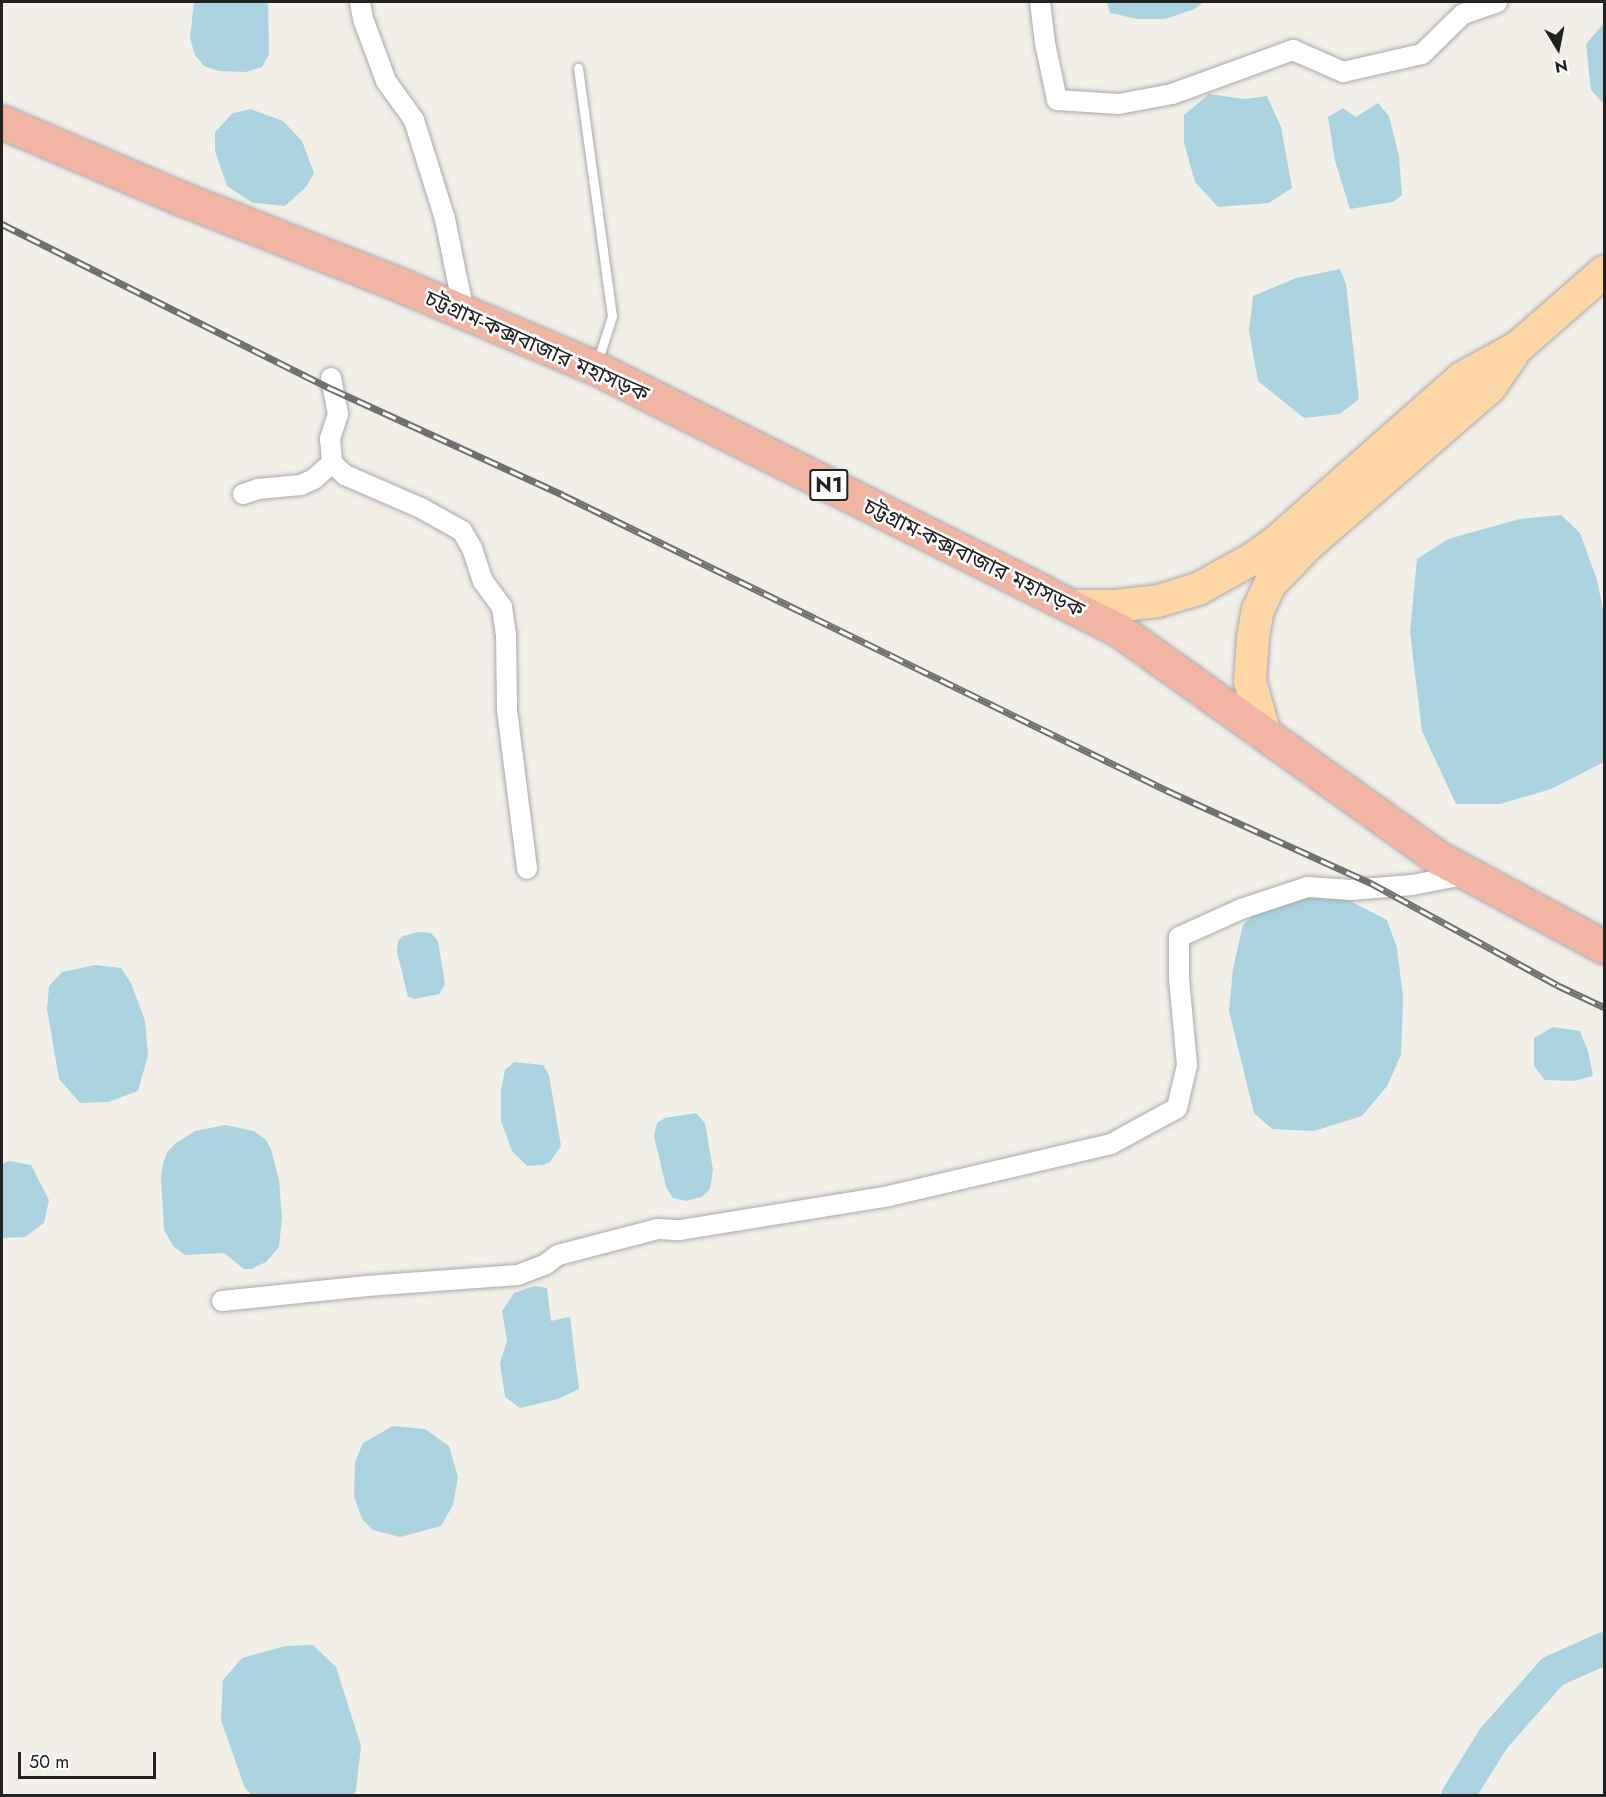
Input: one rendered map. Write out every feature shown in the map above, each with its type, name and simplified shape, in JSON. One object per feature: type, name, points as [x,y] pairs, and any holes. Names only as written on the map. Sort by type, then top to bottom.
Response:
[{"type":"highway","name":"চট্টগ্রাম-কক্সবাজার মহাসড়ক","points":[[2,122],[180,198],[464,312],[596,368],[1119,630],[1439,858],[1605,947]]},
{"type":"main road","points":[[1072,606],[1116,606],[1158,601],[1198,589],[1226,576],[1276,542],[1462,378],[1518,346],[1605,272]]},
{"type":"main road","points":[[1265,734],[1250,681],[1253,637],[1258,610],[1270,584],[1309,544],[1490,387],[1518,346]]},
{"type":"street","points":[[360,2],[363,19],[387,81],[414,120],[444,219],[464,312]]},
{"type":"street","points":[[1040,2],[1045,44],[1057,100],[1119,104],[1172,94],[1293,50],[1343,72],[1422,54],[1463,14],[1497,2]]},
{"type":"street","points":[[331,378],[339,414],[330,439],[332,463],[345,475],[422,508],[462,531],[472,548],[483,581],[502,608],[506,633],[507,710],[527,869]]},
{"type":"street","points":[[243,494],[258,489],[300,485],[314,479],[332,463]]},
{"type":"street","points":[[222,1301],[367,1286],[518,1275],[546,1264],[558,1255],[658,1229],[680,1230],[889,1196],[1111,1144],[1178,1108],[1187,1065],[1179,979],[1179,937],[1241,909],[1308,886],[1351,890],[1412,885],[1469,874]]},
{"type":"lane","points":[[578,68],[612,316],[596,368]]},
{"type":"water","points":[[194,2],[268,2],[269,54],[262,67],[246,72],[219,71],[204,66],[195,55],[190,38]]},
{"type":"water","points":[[1107,2],[1203,2],[1195,9],[1165,19],[1138,19],[1110,13]]},
{"type":"water","points":[[1604,23],[1604,104],[1591,90],[1586,44]]},
{"type":"water","points":[[1209,94],[1245,99],[1267,96],[1281,127],[1292,188],[1269,203],[1218,207],[1195,182],[1184,143],[1184,115]]},
{"type":"water","points":[[1378,103],[1389,116],[1399,156],[1402,195],[1393,202],[1350,209],[1335,161],[1328,117],[1343,108],[1356,117]]},
{"type":"water","points":[[251,109],[283,121],[302,141],[314,173],[306,187],[285,206],[253,203],[227,186],[215,151],[215,132],[233,113]]},
{"type":"water","points":[[1340,269],[1346,284],[1359,399],[1340,414],[1304,418],[1258,381],[1249,331],[1253,296],[1296,278]]},
{"type":"water","points":[[1561,515],[1580,533],[1597,580],[1604,615],[1604,762],[1551,789],[1500,804],[1456,804],[1422,731],[1410,632],[1417,559],[1448,539],[1520,519]]},
{"type":"water","points":[[1302,892],[1350,901],[1387,920],[1397,948],[1403,997],[1401,1055],[1387,1086],[1362,1116],[1314,1131],[1272,1129],[1254,1113],[1229,1011],[1233,968],[1243,925],[1264,904]]},
{"type":"water","points":[[418,932],[431,933],[438,941],[445,984],[439,994],[415,999],[408,997],[397,952],[398,941],[403,936]]},
{"type":"water","points":[[95,965],[121,968],[131,983],[145,1021],[148,1055],[138,1091],[108,1102],[80,1103],[59,1079],[47,1009],[49,986],[62,972]]},
{"type":"water","points":[[1553,1027],[1580,1031],[1588,1051],[1593,1076],[1574,1081],[1545,1080],[1534,1066],[1534,1038]]},
{"type":"water","points":[[514,1062],[543,1065],[549,1075],[561,1146],[550,1162],[543,1165],[527,1166],[512,1151],[501,1121],[501,1090],[505,1070]]},
{"type":"water","points":[[696,1113],[705,1123],[713,1170],[710,1189],[702,1197],[686,1201],[673,1198],[666,1187],[654,1136],[657,1123],[665,1118]]},
{"type":"water","points":[[225,1125],[254,1131],[266,1140],[271,1149],[279,1180],[282,1218],[279,1247],[266,1262],[251,1269],[244,1269],[224,1253],[185,1255],[173,1246],[164,1230],[161,1178],[163,1163],[168,1151],[195,1131]]},
{"type":"water","points":[[9,1161],[31,1165],[49,1200],[44,1223],[25,1237],[2,1238],[2,1164]]},
{"type":"water","points":[[534,1286],[547,1288],[551,1321],[570,1317],[579,1389],[558,1399],[520,1408],[505,1397],[500,1363],[507,1341],[502,1311],[514,1293]]},
{"type":"water","points":[[393,1426],[425,1429],[449,1446],[458,1477],[453,1505],[441,1526],[400,1537],[373,1530],[362,1519],[354,1496],[355,1462],[363,1443]]},
{"type":"water","points":[[313,1645],[336,1667],[361,1746],[356,1791],[353,1796],[251,1795],[244,1786],[221,1720],[223,1680],[242,1658],[285,1646]]},
{"type":"waterway","points":[[1457,1796],[1493,1738],[1552,1671],[1604,1648]]},
{"type":"railway","points":[[2,224],[332,389],[563,495],[1168,791],[1371,883],[1557,985],[1604,1007]]}]
